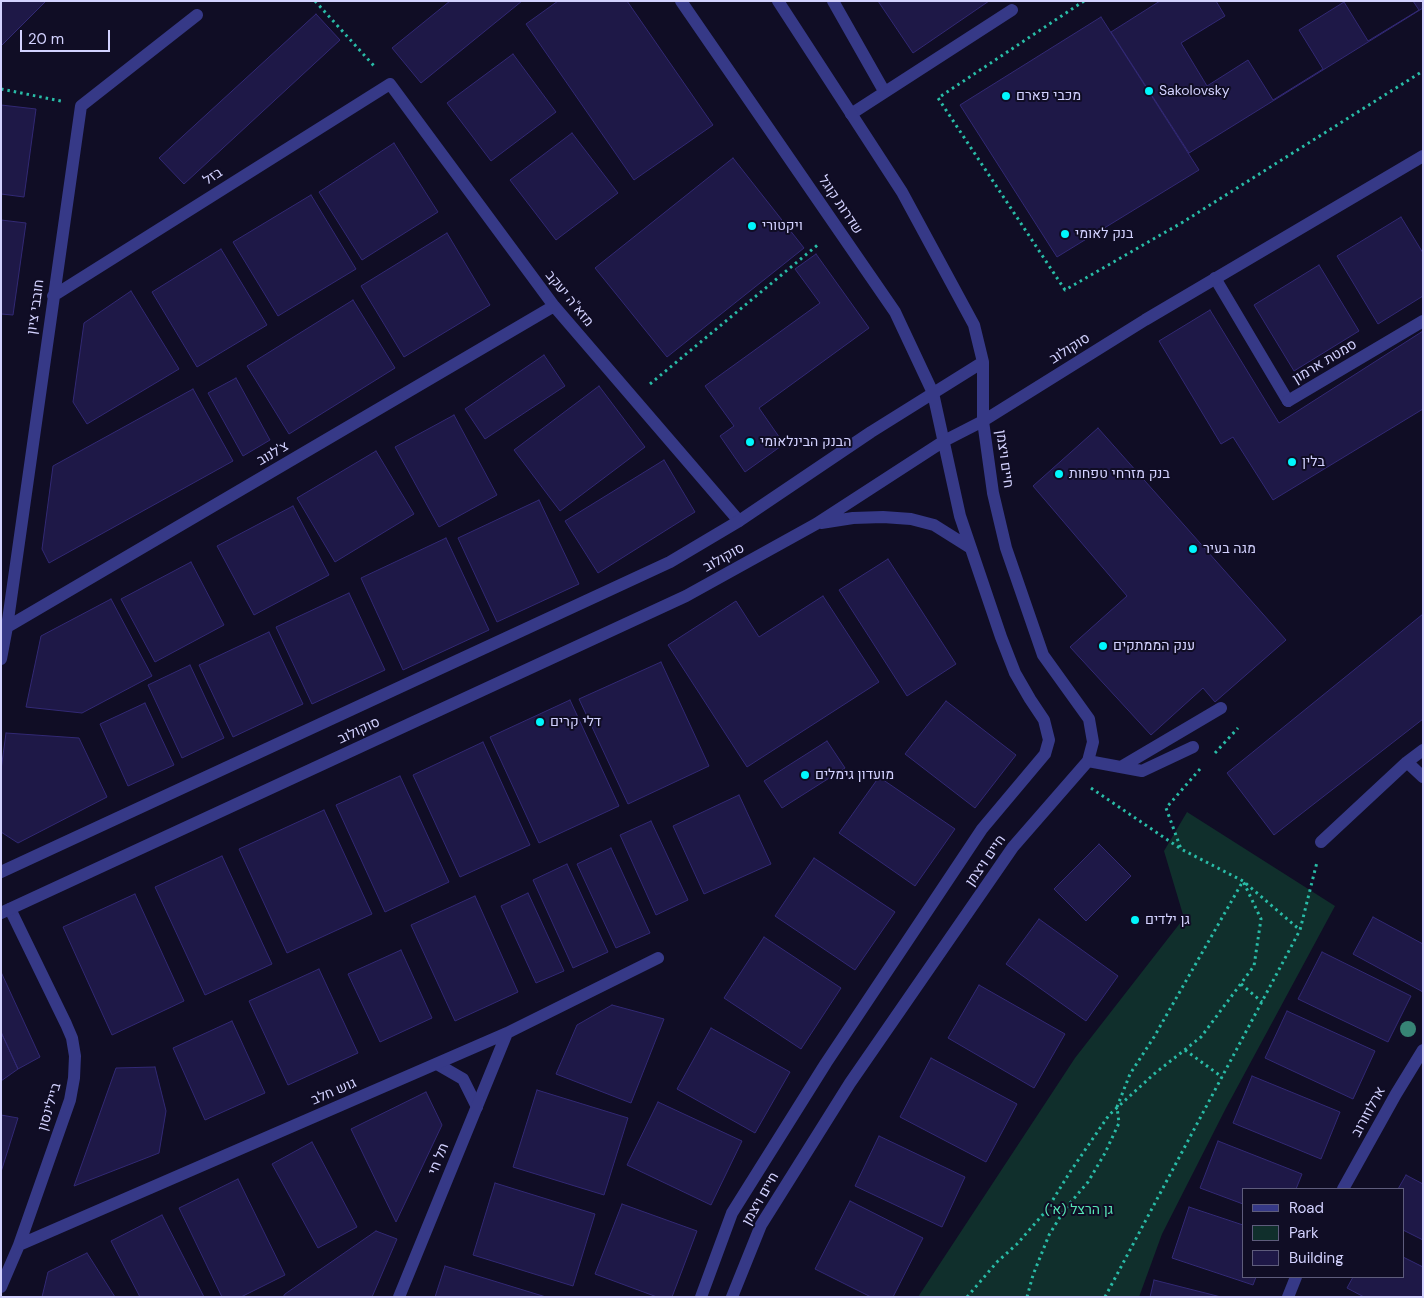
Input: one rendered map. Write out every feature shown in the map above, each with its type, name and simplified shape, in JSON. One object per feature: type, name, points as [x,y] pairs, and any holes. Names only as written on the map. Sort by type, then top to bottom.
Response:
[{"type":"street","name":"שדרות קוגל","points":[[681,1],[895,312],[933,393],[944,441]]},
{"type":"street","points":[[778,1],[902,192],[974,325],[983,362],[983,421]]},
{"type":"street","points":[[833,1],[884,91]]},
{"type":"street","points":[[851,114],[1012,10]]},
{"type":"street","points":[[81,106],[197,14]]},
{"type":"street","name":"בזל","points":[[53,296],[390,84]]},
{"type":"street","name":"מזא\"ה יעקב","points":[[390,84],[554,306],[739,521]]},
{"type":"street","name":"חובבי ציון","points":[[1,659],[81,106]]},
{"type":"street","name":"סוקולוב","points":[[4,908],[686,596],[816,524],[944,441],[983,421],[1145,320],[1423,156]]},
{"type":"street","name":"סמטת ארמון","points":[[1216,278],[1288,402],[1423,321]]},
{"type":"street","name":"צ'לנוב","points":[[7,627],[554,306]]},
{"type":"street","name":"סוקולוב","points":[[1,872],[670,562],[739,521],[983,362]]},
{"type":"street","name":"חיים ויצמן","points":[[732,1297],[761,1225],[850,1083],[1013,847],[1088,761],[1093,742],[1089,719],[1043,654],[1006,548],[993,493],[983,421]]},
{"type":"street","name":"חיים ויצמן","points":[[701,1297],[732,1213],[826,1063],[982,829],[1045,754],[1049,740],[1044,720],[1015,673],[969,547],[960,516],[944,441]]},
{"type":"street","points":[[816,524],[883,516],[911,519],[934,525],[969,547]]},
{"type":"street","points":[[1121,767],[1221,708]]},
{"type":"street","points":[[1088,761],[1142,771],[1193,747]]},
{"type":"street","points":[[1321,842],[1407,762],[1423,750]]},
{"type":"street","points":[[1407,762],[1423,777]]},
{"type":"street","name":"ביילינסון","points":[[1,1288],[19,1245],[70,1100],[75,1056],[72,1038],[66,1024],[4,908]]},
{"type":"street","name":"גוש חלב","points":[[19,1245],[507,1034],[658,958]]},
{"type":"street","name":"תל חי","points":[[399,1297],[507,1034]]},
{"type":"street","name":"ארלוזורוב","points":[[1344,1188],[1423,1050]]},
{"type":"street","points":[[437,1064],[463,1079],[477,1108]]},
{"type":"street","points":[[1288,1297],[1296,1278]]},
{"type":"path","points":[[315,1],[390,84]]},
{"type":"path","points":[[1084,1],[938,98],[1065,290],[1183,222],[1423,71]]},
{"type":"path","points":[[1,89],[81,106]]},
{"type":"path","points":[[633,398],[838,228]]},
{"type":"path","points":[[1214,754],[1238,728]]},
{"type":"path","points":[[1181,850],[1166,808],[1202,767]]},
{"type":"path","points":[[1074,777],[1181,850],[1243,881],[1300,930]]},
{"type":"path","points":[[1105,1297],[1300,930],[1321,842]]},
{"type":"path","points":[[967,1297],[997,1262],[1017,1244],[1046,1211],[1075,1164],[1109,1115],[1154,1074],[1201,1037],[1254,966],[1261,919],[1243,881]]},
{"type":"path","points":[[1028,1297],[1033,1275],[1049,1235],[1065,1210],[1088,1182],[1105,1153],[1119,1123],[1117,1107],[1130,1074],[1154,1037],[1243,881]]},
{"type":"path","points":[[1241,984],[1262,1002]]},
{"type":"path","points":[[1185,1050],[1222,1077]]},
{"type":"green space","name":"גן הרצל (א')","points":[[1187,812],[1335,906],[1226,1108],[1162,1234],[1139,1297],[918,1297],[1075,1058],[1184,918],[1164,851]]},
{"type":"building","points":[[1,1],[46,1],[1,46]]},
{"type":"building","points":[[450,1],[522,1],[421,83],[392,48]]},
{"type":"building","points":[[558,1],[627,1],[713,125],[634,180],[526,24]]},
{"type":"building","points":[[878,1],[989,1],[913,53]]},
{"type":"building","points":[[1160,1],[1423,1],[1423,8],[1189,153],[1111,32]]},
{"type":"building","points":[[1216,1],[1413,1],[1419,10],[1368,41],[1344,2],[1299,30],[1323,69],[1273,100],[1248,60],[1207,86],[1181,43],[1225,16]]},
{"type":"building","points":[[316,14],[340,40],[184,184],[159,158]]},
{"type":"building","points":[[1101,17],[1199,170],[1057,257],[960,105]]},
{"type":"building","points":[[513,54],[556,112],[491,161],[447,103]]},
{"type":"building","points":[[1,105],[36,109],[24,197],[1,194]]},
{"type":"building","points":[[572,133],[618,193],[556,240],[510,180]]},
{"type":"building","points":[[394,143],[438,212],[362,260],[319,192]]},
{"type":"building","points":[[733,158],[804,248],[667,357],[595,268]]},
{"type":"building","points":[[311,195],[356,269],[278,316],[233,242]]},
{"type":"building","points":[[1401,217],[1423,253],[1423,296],[1378,324],[1337,256]]},
{"type":"building","points":[[1,220],[26,223],[13,315],[1,314]]},
{"type":"building","points":[[447,233],[490,305],[404,357],[361,286]]},
{"type":"building","points":[[221,249],[267,325],[197,367],[152,292]]},
{"type":"building","points":[[816,254],[869,328],[759,408],[784,444],[745,472],[720,436],[734,426],[705,386],[820,303],[795,269]]},
{"type":"building","points":[[1319,265],[1359,331],[1294,371],[1254,305]]},
{"type":"building","points":[[131,291],[179,369],[87,424],[73,402],[84,323]]},
{"type":"building","points":[[353,300],[395,368],[289,434],[247,366]]},
{"type":"building","points":[[1210,310],[1279,423],[1423,331],[1423,409],[1273,500],[1233,437],[1221,444],[1159,341]]},
{"type":"building","points":[[544,355],[565,386],[485,439],[465,409]]},
{"type":"building","points":[[236,378],[270,440],[243,456],[208,393]]},
{"type":"building","points":[[599,386],[645,447],[560,511],[514,450]]},
{"type":"building","points":[[193,389],[233,461],[49,563],[42,549],[53,466]]},
{"type":"building","points":[[454,415],[497,495],[439,527],[395,447]]},
{"type":"building","points":[[1098,428],[1286,640],[1215,702],[1203,688],[1151,735],[1070,647],[1127,596],[1033,486]]},
{"type":"building","points":[[376,451],[414,514],[335,562],[297,498]]},
{"type":"building","points":[[664,460],[695,512],[598,573],[565,521]]},
{"type":"building","points":[[539,500],[579,584],[497,622],[458,538]]},
{"type":"building","points":[[293,506],[329,575],[254,615],[217,546]]},
{"type":"building","points":[[446,538],[489,630],[403,670],[361,578]]},
{"type":"building","points":[[888,559],[956,664],[907,696],[839,590]]},
{"type":"building","points":[[191,562],[224,625],[155,662],[121,599]]},
{"type":"building","points":[[349,593],[385,670],[312,704],[276,627]]},
{"type":"building","points":[[823,596],[879,682],[747,767],[668,645],[736,601],[759,637]]},
{"type":"building","points":[[111,599],[152,676],[82,713],[26,707],[41,636]]},
{"type":"building","points":[[1423,614],[1423,719],[1274,835],[1227,773]]},
{"type":"building","points":[[269,632],[303,704],[233,737],[199,665]]},
{"type":"building","points":[[661,662],[709,766],[628,804],[579,699]]},
{"type":"building","points":[[190,665],[224,738],[182,758],[148,685]]},
{"type":"building","points":[[570,700],[619,806],[539,843],[490,737]]},
{"type":"building","points":[[946,701],[1016,755],[975,808],[905,754]]},
{"type":"building","points":[[145,703],[174,765],[128,786],[100,724]]},
{"type":"building","points":[[6,733],[79,738],[107,797],[18,843],[1,832],[1,770]]},
{"type":"building","name":"מועדון גימלים","points":[[827,741],[845,768],[782,808],[764,781]]},
{"type":"building","points":[[483,742],[530,845],[460,877],[413,775]]},
{"type":"building","points":[[400,776],[449,882],[385,912],[336,805]]},
{"type":"building","points":[[879,777],[955,829],[915,886],[839,833]]},
{"type":"building","points":[[739,795],[771,864],[704,894],[673,826]]},
{"type":"building","points":[[324,810],[372,914],[287,953],[239,849]]},
{"type":"building","points":[[651,821],[688,900],[656,915],[620,835]]},
{"type":"building","points":[[1099,844],[1131,876],[1086,921],[1054,889]]},
{"type":"building","points":[[611,848],[650,933],[616,948],[577,864]]},
{"type":"building","points":[[222,856],[272,964],[205,995],[155,887]]},
{"type":"building","points":[[814,858],[895,912],[855,970],[775,916]]},
{"type":"building","points":[[567,864],[608,952],[573,968],[533,880]]},
{"type":"building","points":[[528,893],[564,971],[536,983],[501,906]]},
{"type":"building","points":[[135,894],[184,1001],[112,1035],[63,927]]},
{"type":"building","points":[[475,896],[518,992],[455,1021],[411,925]]},
{"type":"building","points":[[1373,917],[1423,944],[1423,992],[1353,954]]},
{"type":"building","points":[[1039,919],[1118,976],[1086,1021],[1006,964]]},
{"type":"building","points":[[764,937],[841,988],[801,1049],[724,998]]},
{"type":"building","points":[[401,950],[432,1018],[380,1042],[348,974]]},
{"type":"building","points":[[1322,952],[1411,996],[1388,1042],[1298,999]]},
{"type":"building","points":[[319,969],[358,1053],[288,1085],[249,1001]]},
{"type":"building","points":[[1,972],[40,1057],[18,1069],[1,1032]]},
{"type":"building","points":[[979,985],[1065,1034],[1034,1088],[948,1038]]},
{"type":"building","points":[[612,1005],[664,1019],[631,1103],[556,1074],[577,1025]]},
{"type":"building","points":[[1287,1011],[1375,1051],[1353,1099],[1265,1058]]},
{"type":"building","points":[[232,1021],[265,1093],[205,1120],[173,1048]]},
{"type":"building","points":[[711,1028],[790,1072],[755,1133],[677,1089]]},
{"type":"building","points":[[1,1032],[18,1069],[1,1081]]},
{"type":"building","points":[[931,1058],[1017,1104],[986,1162],[900,1117]]},
{"type":"building","points":[[155,1067],[166,1111],[159,1153],[74,1186],[116,1068]]},
{"type":"building","points":[[1252,1076],[1340,1112],[1321,1159],[1233,1123]]},
{"type":"building","points":[[537,1090],[628,1118],[604,1195],[513,1167]]},
{"type":"building","points":[[426,1092],[442,1125],[396,1222],[351,1129]]},
{"type":"building","points":[[658,1102],[742,1141],[711,1205],[627,1165]]},
{"type":"building","points":[[1,1115],[18,1118],[1,1172]]},
{"type":"building","points":[[879,1136],[965,1177],[942,1227],[855,1186]]},
{"type":"building","points":[[1218,1141],[1302,1174],[1296,1188],[1242,1188],[1242,1204],[1200,1188]]},
{"type":"building","points":[[312,1142],[357,1227],[318,1248],[272,1164]]},
{"type":"building","points":[[1406,1175],[1423,1184],[1423,1240],[1404,1230],[1404,1188],[1399,1188]]},
{"type":"building","points":[[238,1179],[285,1275],[241,1297],[222,1297],[179,1208]]},
{"type":"building","points":[[495,1183],[595,1214],[573,1286],[473,1255]]},
{"type":"building","points":[[850,1201],[923,1238],[893,1297],[871,1297],[815,1269]]},
{"type":"building","points":[[622,1204],[697,1231],[672,1297],[657,1297],[595,1274]]},
{"type":"building","points":[[1189,1207],[1242,1225],[1242,1278],[1256,1278],[1253,1285],[1172,1258]]},
{"type":"building","points":[[162,1215],[204,1297],[140,1297],[111,1241]]},
{"type":"building","points":[[376,1231],[397,1239],[372,1297],[283,1297],[285,1294]]},
{"type":"building","points":[[87,1253],[115,1297],[42,1297],[48,1272]]},
{"type":"building","points":[[1404,1258],[1423,1267],[1423,1297],[1364,1297],[1347,1288],[1352,1278],[1404,1278]]},
{"type":"building","points":[[445,1266],[546,1297],[435,1297]]},
{"type":"building","points":[[1154,1280],[1221,1297],[1150,1297]]},
{"type":"place","name":"Sakolovsky","points":[[1149,91]]},
{"type":"place","name":"מכבי פארם","points":[[1006,96]]},
{"type":"place","name":"ויקטורי","points":[[752,226]]},
{"type":"place","name":"בנק לאומי","points":[[1065,234]]},
{"type":"place","name":"הבנק הבינלאומי","points":[[750,442]]},
{"type":"place","name":"בלין","points":[[1292,462]]},
{"type":"place","name":"בנק מזרחי טפחות","points":[[1059,474]]},
{"type":"place","name":"מגה בעיר","points":[[1193,549]]},
{"type":"place","name":"ענק הממתקים","points":[[1103,646]]},
{"type":"place","name":"דלי קרים","points":[[540,722]]},
{"type":"place","name":"מועדון גימלים","points":[[805,775]]},
{"type":"place","name":"גן ילדים","points":[[1135,920]]}]
